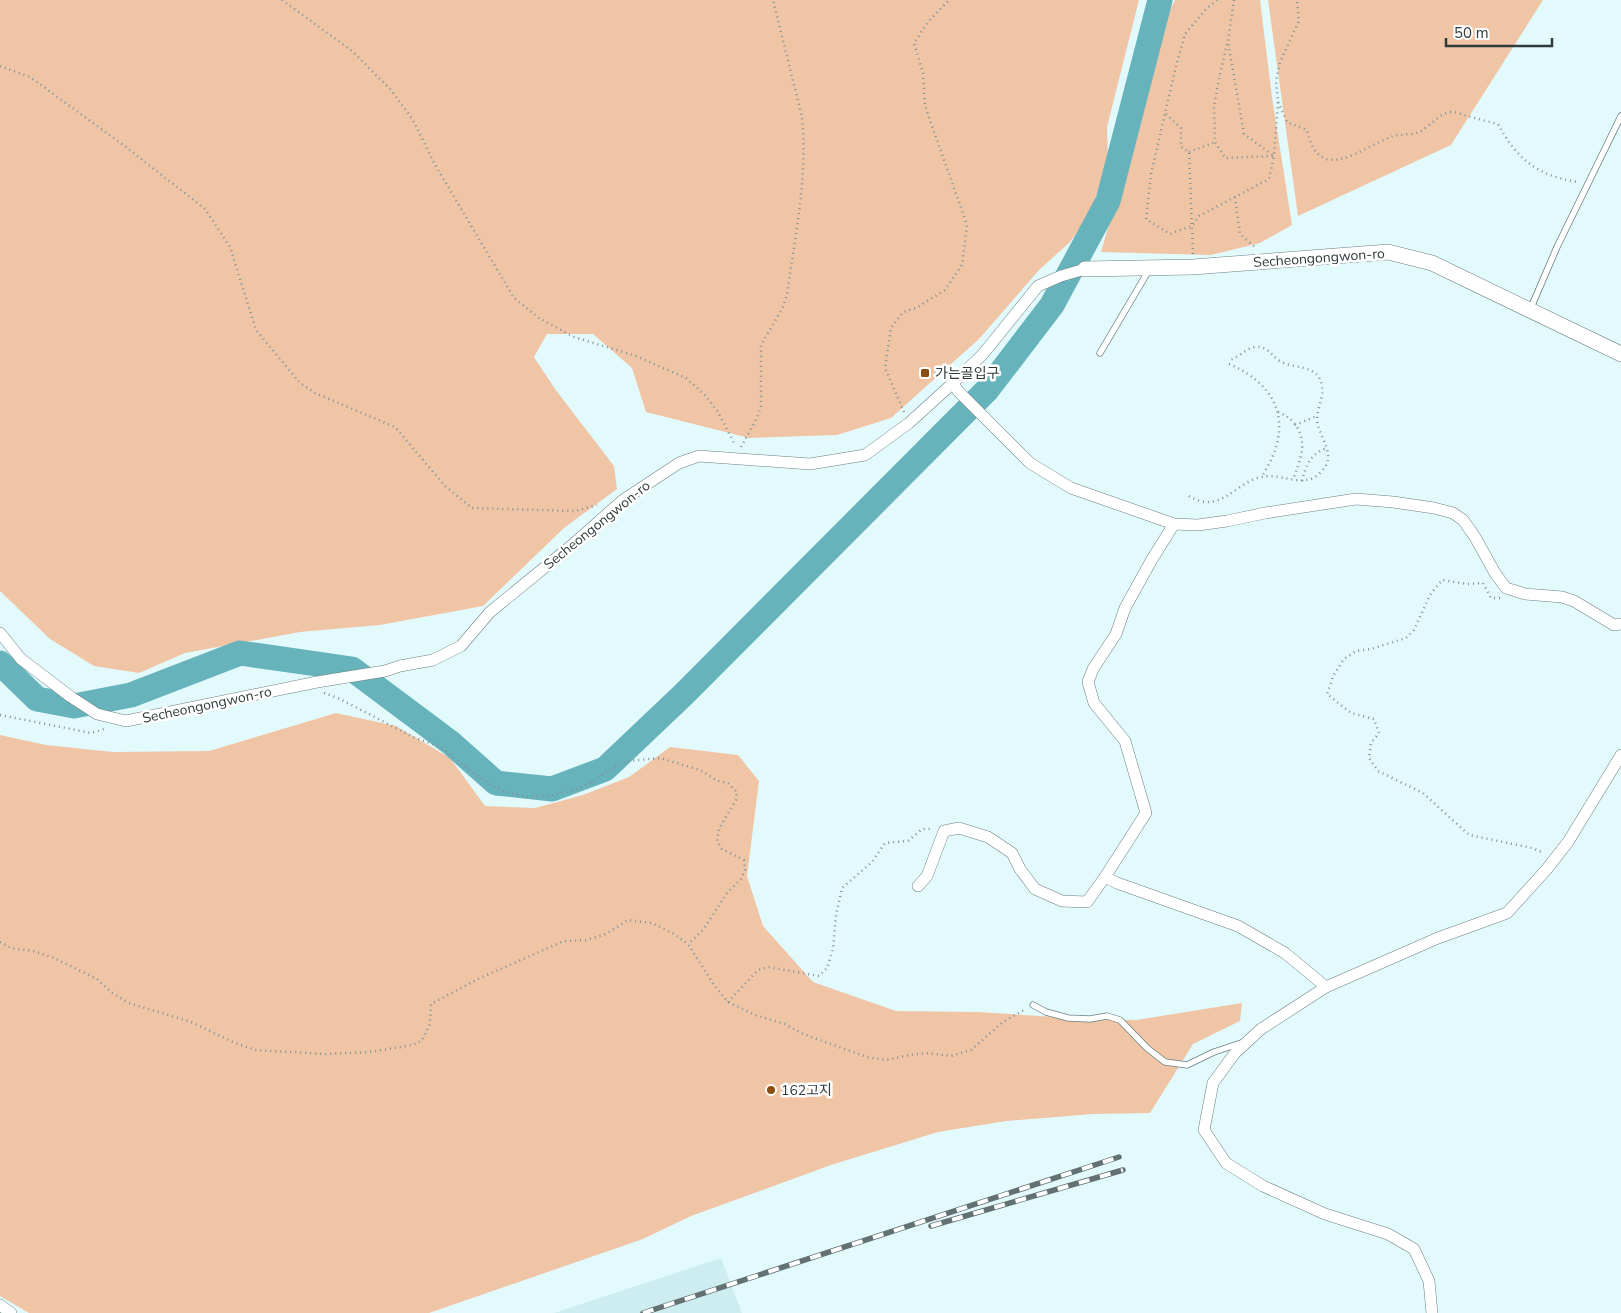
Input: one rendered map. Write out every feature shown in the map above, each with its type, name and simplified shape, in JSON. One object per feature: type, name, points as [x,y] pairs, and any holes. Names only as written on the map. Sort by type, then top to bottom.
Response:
[{"type":"street","name":"Secheongongwon-ro","points":[[0,633],[21,660],[71,697],[97,714],[126,721],[317,682],[385,672],[400,666],[433,660],[462,646],[490,612],[571,546],[623,500],[679,463],[699,456],[735,457],[810,464],[865,455],[956,387],[1038,286],[1085,269],[1193,267],[1388,252],[1432,264],[1621,354]]},
{"type":"street","points":[[956,387],[1030,463],[1071,488],[1174,524],[1198,525],[1356,500],[1393,502],[1434,508],[1453,514],[1463,520],[1506,588],[1525,594],[1562,597],[1574,601],[1614,625],[1621,624]]},
{"type":"street","points":[[918,886],[927,876],[944,831],[959,828],[988,837],[1012,853],[1020,869],[1035,889],[1062,901],[1087,902],[1105,878],[1146,813],[1125,741],[1094,703],[1088,682],[1093,669],[1116,634],[1125,608],[1174,524]]},
{"type":"street","points":[[1432,1313],[1429,1281],[1414,1249],[1388,1234],[1325,1214],[1263,1186],[1226,1163],[1204,1130],[1213,1084],[1235,1053],[1261,1029],[1326,987],[1438,938],[1507,913],[1554,860],[1590,807],[1621,755]]},
{"type":"street","points":[[1105,878],[1238,926],[1285,953],[1326,987]]},
{"type":"street","points":[[0,1305],[12,1313]]},
{"type":"lane","points":[[1530,310],[1557,247],[1621,116]]},
{"type":"lane","points":[[1100,353],[1150,268]]},
{"type":"lane","points":[[1033,1004],[1046,1012],[1068,1018],[1090,1019],[1107,1016],[1120,1020],[1147,1048],[1165,1062],[1187,1065],[1214,1052],[1248,1041]]},
{"type":"path","points":[[282,0],[352,51],[391,90],[413,120],[438,171],[514,298],[538,318],[574,337],[636,356],[686,378],[706,396],[718,412],[733,441],[735,457]]},
{"type":"path","points":[[735,457],[761,406],[761,345],[785,304],[801,195],[802,116],[773,0]]},
{"type":"path","points":[[909,423],[885,368],[891,328],[903,312],[916,308],[945,290],[962,265],[967,225],[925,106],[923,73],[914,43],[928,22],[949,0]]},
{"type":"path","points":[[1217,0],[1206,9],[1185,34],[1151,174],[1146,218],[1170,234],[1192,226],[1199,216],[1269,179],[1274,156],[1278,102],[1276,82],[1280,62],[1299,22],[1297,0]]},
{"type":"path","points":[[1234,0],[1228,42],[1218,79],[1214,106],[1215,142],[1225,158],[1274,156]]},
{"type":"path","points":[[1228,42],[1244,134],[1274,156]]},
{"type":"path","points":[[0,66],[30,77],[126,147],[205,209],[230,247],[256,330],[300,383],[314,394],[395,427],[445,486],[472,508],[574,511],[623,500]]},
{"type":"path","points":[[1278,102],[1287,122],[1307,130],[1309,141],[1319,155],[1325,159],[1334,161],[1361,152],[1392,137],[1419,132],[1443,116],[1453,112],[1498,124],[1509,144],[1528,163],[1545,174],[1576,182],[1590,181]]},
{"type":"path","points":[[1166,114],[1181,128],[1181,147],[1189,152]]},
{"type":"path","points":[[1189,152],[1215,142]]},
{"type":"path","points":[[1189,152],[1193,255]]},
{"type":"path","points":[[1235,197],[1240,234],[1255,248],[1262,251],[1268,262]]},
{"type":"path","points":[[1189,496],[1195,500],[1208,501],[1225,498],[1249,481],[1268,475],[1302,481],[1317,476],[1324,470],[1327,463],[1327,448],[1317,424],[1322,387],[1319,378],[1312,371],[1285,363],[1279,360],[1271,351],[1261,348],[1254,347],[1234,359],[1228,360]]},
{"type":"path","points":[[1229,364],[1262,384],[1269,393],[1278,412],[1274,452],[1262,477]]},
{"type":"path","points":[[1278,412],[1284,414],[1295,425],[1304,442],[1293,480]]},
{"type":"path","points":[[1295,425],[1317,416]]},
{"type":"path","points":[[1302,481],[1311,456],[1327,448]]},
{"type":"path","points":[[1512,590],[1502,598],[1491,598],[1483,583],[1468,584],[1442,580],[1430,595],[1414,630],[1406,638],[1371,649],[1356,651],[1344,659],[1333,676],[1327,694],[1352,713],[1374,719],[1379,733],[1370,743],[1369,758],[1378,771],[1422,793],[1469,835],[1532,848],[1554,860]]},
{"type":"path","points":[[302,685],[338,698],[413,737],[441,747],[490,785],[527,797],[549,796],[572,791],[593,782],[610,768],[628,761],[660,758],[700,770],[718,781],[728,783],[737,792],[736,800],[719,829],[717,841],[722,849],[744,860],[746,870],[741,880],[727,893],[703,930],[688,944]]},
{"type":"path","points":[[0,715],[91,734],[126,721]]},
{"type":"path","points":[[728,1002],[758,970],[768,967],[819,976],[827,968],[833,949],[836,915],[842,888],[872,862],[885,843],[908,841],[922,829],[944,831]]},
{"type":"path","points":[[0,942],[11,948],[33,951],[54,958],[97,979],[111,992],[129,1002],[191,1022],[255,1050],[325,1054],[370,1052],[413,1045],[422,1040],[430,1024],[431,1004],[478,979],[564,941],[586,940],[606,934],[628,920],[652,923],[674,934],[688,944],[714,985],[728,1002],[755,1015],[785,1024],[803,1034],[824,1040],[845,1051],[867,1057],[886,1060],[928,1053],[951,1056],[971,1050],[1003,1022],[1033,1004]]},
{"type":"shaded area","points":[[0,0],[1139,0],[1107,127],[1108,161],[1090,214],[1070,242],[1039,270],[979,339],[891,418],[837,435],[749,438],[646,412],[632,368],[593,334],[547,334],[534,357],[555,389],[614,466],[617,489],[564,528],[483,606],[380,625],[300,632],[185,653],[139,673],[94,666],[50,639],[0,591]]},
{"type":"shaded area","points":[[1175,0],[1260,0],[1272,97],[1292,225],[1260,243],[1211,255],[1101,252],[1169,12]]},
{"type":"shaded area","points":[[1268,0],[1543,0],[1451,145],[1298,216]]},
{"type":"shaded area","points":[[336,713],[396,726],[450,758],[485,806],[535,808],[583,795],[629,777],[670,747],[738,755],[759,781],[747,876],[763,926],[813,982],[896,1011],[978,1012],[1086,1019],[1136,1020],[1242,1003],[1240,1021],[1193,1044],[1150,1113],[1093,1114],[1006,1121],[938,1132],[831,1165],[691,1216],[643,1239],[429,1313],[29,1313],[0,1296],[0,735],[46,745],[113,752],[209,751]]},
{"type":"shaded area","points":[[721,1258],[742,1313],[554,1313]]},
{"type":"waterway","points":[[0,663],[37,699],[74,706],[131,695],[240,653],[352,669],[451,743],[496,783],[552,789],[605,769],[683,695],[987,390],[1052,305],[1108,201],[1160,0]]},
{"type":"railway","points":[[643,1313],[1119,1157]]},
{"type":"railway","points":[[931,1226],[1123,1170]]},
{"type":"place","name":"가는골입구","points":[[925,373]]},
{"type":"place","name":"162고지","points":[[771,1090]]}]
